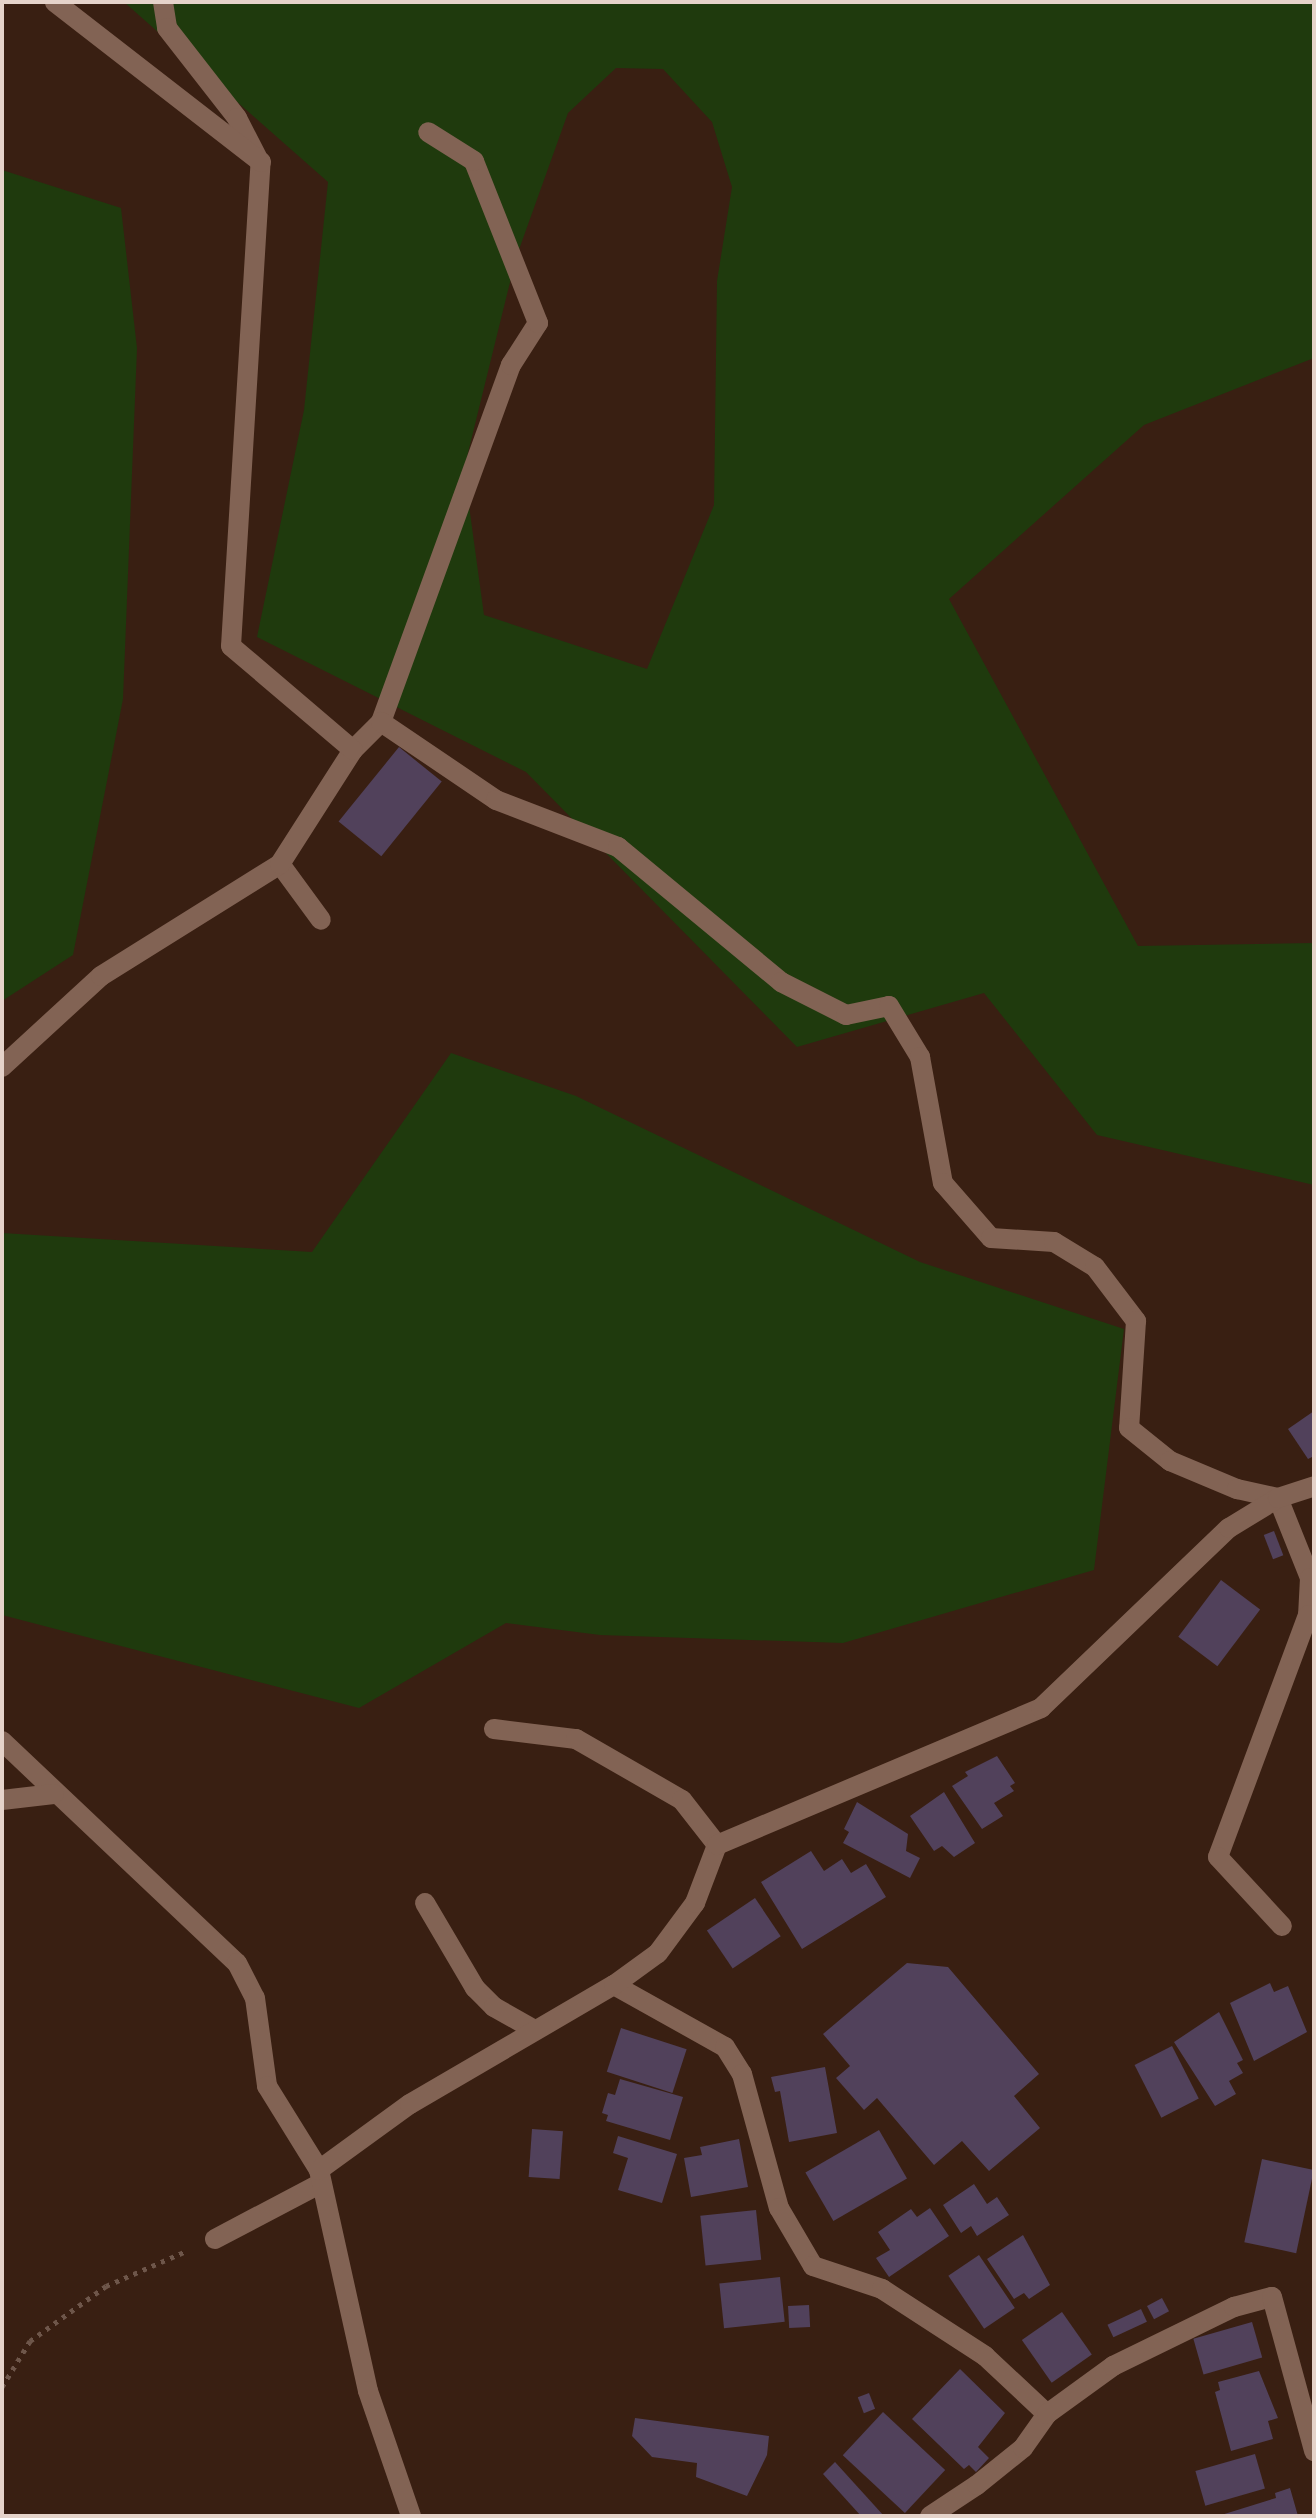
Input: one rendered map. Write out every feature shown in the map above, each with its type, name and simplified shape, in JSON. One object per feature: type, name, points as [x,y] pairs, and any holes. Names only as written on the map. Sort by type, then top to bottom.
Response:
[{"type":"street","points":[[55,2],[261,162]]},
{"type":"street","points":[[163,2],[167,28],[237,118],[261,162],[231,646],[353,750]]},
{"type":"street","points":[[2,1067],[101,976],[280,864],[353,750],[381,722],[511,365],[538,323],[474,161],[428,132]]},
{"type":"street","points":[[381,722],[496,800],[618,847],[781,982],[846,1015],[889,1006],[920,1057],[943,1183],[991,1238],[1054,1242],[1095,1267],[1136,1321],[1129,1428],[1170,1461],[1237,1489],[1278,1498]]},
{"type":"street","points":[[280,864],[321,920]]},
{"type":"street","points":[[215,2239],[320,2176],[410,2104],[533,2029],[614,1985],[658,1953],[686,1915],[717,1845],[1041,1708],[1205,1549],[1278,1498],[1314,1486]]},
{"type":"street","points":[[1278,1498],[1310,1578],[1308,1615],[1218,1857],[1282,1926]]},
{"type":"street","points":[[494,1729],[576,1739],[682,1800],[717,1845]]},
{"type":"street","points":[[2,1741],[54,1794],[237,1963],[255,1998],[267,2086],[320,2176],[368,2391],[411,2516]]},
{"type":"street","points":[[2,1800],[54,1794]]},
{"type":"street","points":[[425,1903],[475,1988],[494,2007],[533,2029]]},
{"type":"street","points":[[614,1985],[725,2047],[742,2074],[779,2208],[813,2266],[882,2289],[985,2356],[1047,2414]]},
{"type":"street","points":[[930,2516],[1023,2448],[1047,2414],[1113,2366],[1234,2307],[1272,2297],[1314,2451]]},
{"type":"path","points":[[2,2387],[30,2341],[106,2286],[215,2239]]},
{"type":"green space","points":[[124,2],[1314,2],[1314,358],[1144,425],[949,599],[1138,946],[1314,943],[1314,1185],[1097,1135],[984,993],[797,1047],[526,772],[257,637],[304,410],[328,182]],"holes":[[[616,68],[663,69],[712,122],[732,187],[717,281],[714,505],[647,669],[484,615],[464,469],[516,258],[568,113]]]},
{"type":"green space","points":[[2,170],[121,208],[137,348],[123,699],[73,955],[2,1001]]},
{"type":"green space","points":[[451,1053],[576,1096],[920,1262],[1124,1329],[1094,1570],[843,1643],[600,1635],[506,1623],[359,1708],[2,1615],[2,1233],[312,1252]]},
{"type":"building","points":[[399,747],[442,782],[381,856],[339,822]]},
{"type":"building","points":[[1314,1411],[1314,1456],[1308,1459],[1288,1429]]},
{"type":"building","points":[[1274,1531],[1283,1555],[1273,1559],[1264,1535]]},
{"type":"building","points":[[1221,1580],[1260,1609],[1217,1666],[1178,1637]]},
{"type":"building","points":[[997,1756],[1015,1783],[1010,1786],[1014,1791],[994,1803],[1003,1816],[982,1829],[952,1786],[968,1776],[965,1772]]},
{"type":"building","points":[[944,1792],[975,1843],[954,1857],[942,1846],[934,1851],[910,1816]]},
{"type":"building","points":[[857,1802],[908,1834],[906,1851],[920,1858],[910,1878],[843,1843],[849,1832],[844,1829]]},
{"type":"building","points":[[811,1851],[824,1871],[842,1859],[851,1873],[866,1864],[886,1897],[802,1949],[761,1882]]},
{"type":"building","points":[[755,1898],[781,1936],[733,1969],[707,1930]]},
{"type":"building","points":[[907,1963],[948,1967],[1039,2074],[1014,2096],[1040,2128],[989,2171],[962,2141],[934,2165],[877,2098],[864,2110],[836,2078],[850,2066],[823,2034]]},
{"type":"building","points":[[1270,1983],[1274,1992],[1288,1986],[1307,2032],[1254,2061],[1230,2003]]},
{"type":"building","points":[[1219,2012],[1243,2060],[1237,2063],[1243,2073],[1229,2081],[1236,2094],[1215,2106],[1174,2042]]},
{"type":"building","points":[[621,2028],[687,2049],[672,2093],[607,2072]]},
{"type":"building","points":[[1172,2046],[1199,2099],[1161,2118],[1135,2065]]},
{"type":"building","points":[[825,2067],[837,2133],[789,2142],[780,2091],[775,2092],[771,2077]]},
{"type":"building","points":[[620,2079],[683,2097],[670,2140],[606,2121],[608,2115],[602,2113],[608,2093],[615,2095]]},
{"type":"building","points":[[532,2129],[563,2131],[560,2179],[529,2177]]},
{"type":"building","points":[[879,2130],[907,2178],[833,2221],[805,2172]]},
{"type":"building","points":[[618,2136],[677,2154],[662,2203],[618,2190],[628,2158],[613,2153]]},
{"type":"building","points":[[739,2139],[748,2187],[691,2197],[684,2158],[702,2155],[700,2147]]},
{"type":"building","points":[[1262,2159],[1314,2170],[1296,2253],[1244,2242]]},
{"type":"building","points":[[974,2184],[987,2204],[997,2197],[1009,2215],[977,2236],[971,2226],[961,2233],[943,2205]]},
{"type":"building","points":[[930,2208],[949,2236],[889,2277],[876,2258],[890,2250],[878,2232],[911,2209],[917,2217]]},
{"type":"building","points":[[756,2210],[761,2260],[706,2266],[700,2216]]},
{"type":"building","points":[[1023,2235],[1050,2285],[1029,2299],[1024,2293],[1014,2299],[987,2259]]},
{"type":"building","points":[[979,2255],[1015,2308],[984,2329],[948,2276]]},
{"type":"building","points":[[780,2277],[785,2322],[724,2328],[719,2283]]},
{"type":"building","points":[[1162,2298],[1169,2311],[1154,2319],[1147,2306]]},
{"type":"building","points":[[809,2305],[810,2327],[789,2328],[788,2306]]},
{"type":"building","points":[[1141,2309],[1147,2322],[1113,2337],[1107,2325]]},
{"type":"building","points":[[1062,2312],[1092,2355],[1052,2383],[1022,2340]]},
{"type":"building","points":[[1252,2322],[1262,2358],[1204,2374],[1193,2339]]},
{"type":"building","points":[[960,2369],[1005,2413],[978,2447],[989,2458],[976,2472],[969,2465],[964,2469],[912,2419]]},
{"type":"building","points":[[1259,2371],[1278,2418],[1268,2421],[1273,2439],[1231,2451],[1215,2392],[1220,2390],[1218,2382]]},
{"type":"building","points":[[869,2393],[875,2409],[864,2413],[858,2397]]},
{"type":"building","points":[[883,2412],[945,2470],[905,2513],[843,2455]]},
{"type":"building","points":[[635,2418],[769,2436],[767,2455],[747,2496],[696,2477],[697,2463],[652,2457],[632,2436]]},
{"type":"building","points":[[1255,2454],[1265,2489],[1205,2506],[1195,2471]]},
{"type":"building","points":[[835,2462],[884,2516],[861,2516],[823,2474]]},
{"type":"building","points":[[1290,2488],[1298,2516],[1218,2516],[1276,2498],[1275,2493]]}]
